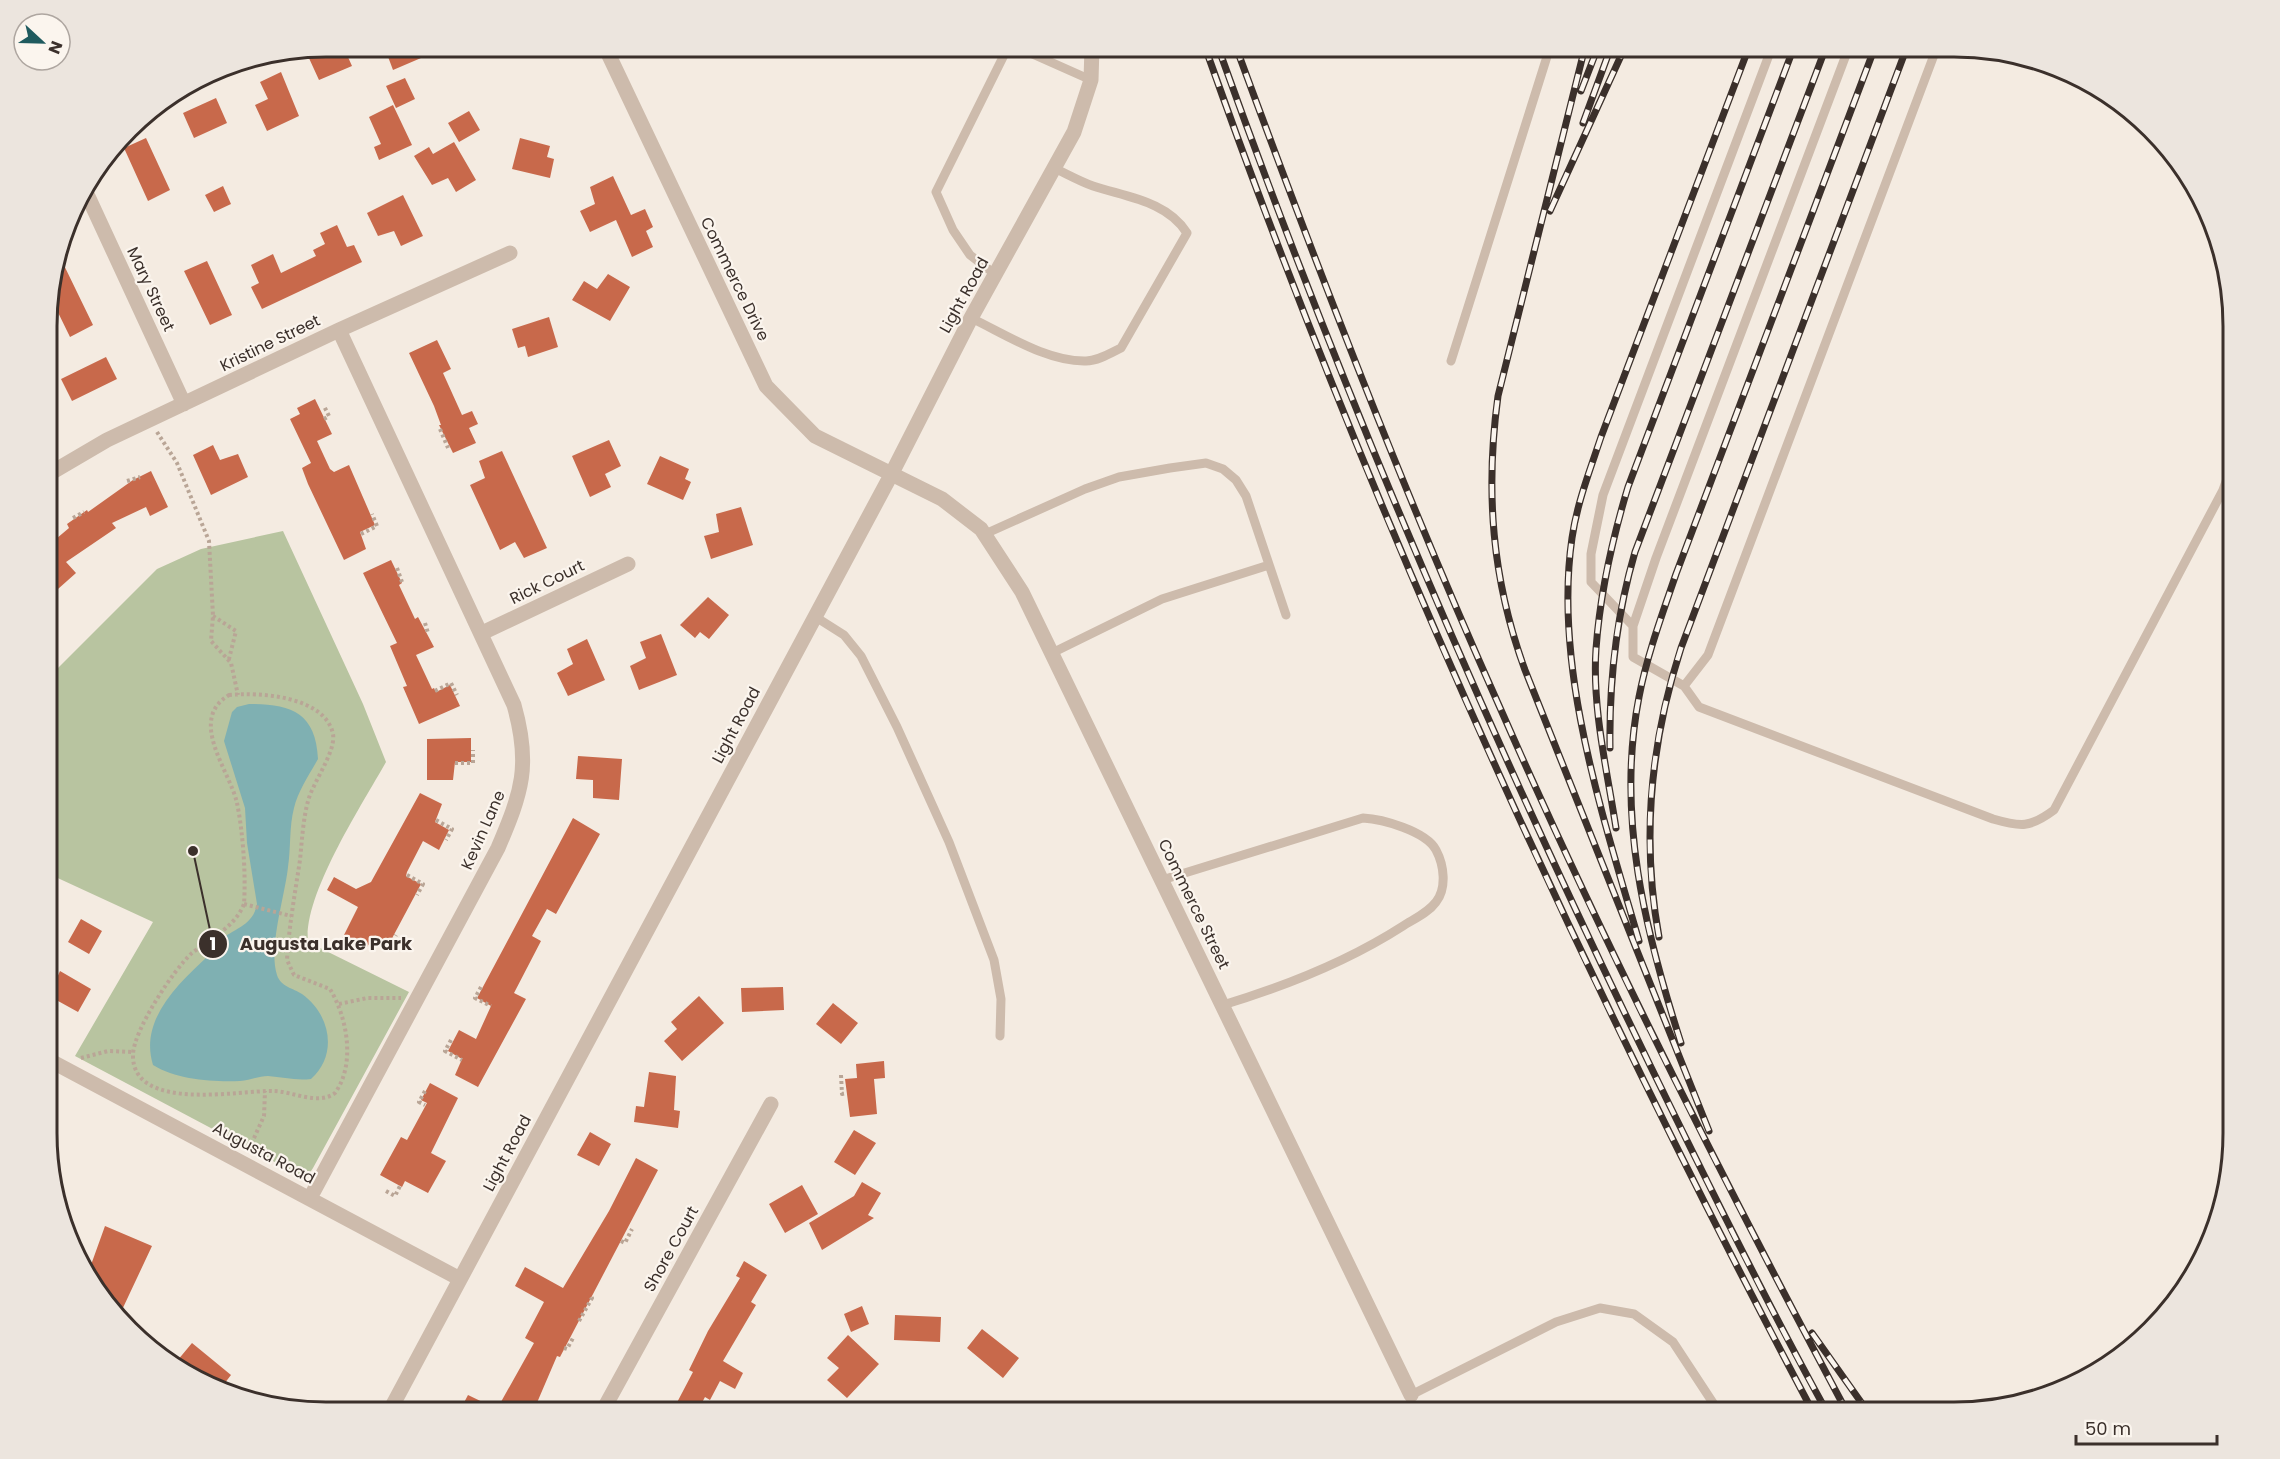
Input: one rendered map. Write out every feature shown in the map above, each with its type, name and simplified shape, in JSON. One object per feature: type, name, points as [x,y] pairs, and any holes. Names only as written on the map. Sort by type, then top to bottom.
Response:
[{"type":"street","name":"Commerce Drive","points":[[610,57],[766,386],[815,436],[891,475]]},
{"type":"street","name":"Light Road","points":[[394,1402],[891,475],[971,318],[1074,132],[1091,80],[1092,57]]},
{"type":"street","name":"Mary Street","points":[[89,199],[184,404]]},
{"type":"street","name":"Kristine Street","points":[[57,469],[95,446],[339,330],[510,253]]},
{"type":"street","name":"Kevin Lane","points":[[310,1198],[498,848],[519,800],[524,765],[522,734],[514,705],[339,330]]},
{"type":"street","name":"Commerce Street","points":[[891,475],[942,500],[985,534],[1022,592],[1411,1395]]},
{"type":"street","name":"Rick Court","points":[[482,633],[628,564]]},
{"type":"street","name":"Augusta Road","points":[[57,1064],[460,1279]]},
{"type":"street","name":"Shore Court","points":[[607,1402],[771,1104]]},
{"type":"lane","points":[[996,274],[970,255],[953,230],[936,192],[1003,57]]},
{"type":"lane","points":[[1041,57],[1091,80]]},
{"type":"lane","points":[[1451,361],[1547,57]]},
{"type":"lane","points":[[1633,626],[1591,582],[1591,554],[1603,495],[1768,57]]},
{"type":"lane","points":[[1845,57],[1633,626],[1633,657],[1684,686],[1699,707],[1993,819],[2017,826],[2038,822],[2054,810],[2223,490]]},
{"type":"lane","points":[[1684,686],[1708,655],[1933,57]]},
{"type":"lane","points":[[971,318],[1051,355],[1087,362],[1103,357],[1121,348],[1187,233],[1178,219],[1145,201],[1091,185],[1054,168]]},
{"type":"lane","points":[[985,534],[1085,489],[1119,477],[1206,463],[1222,468],[1236,480],[1246,496],[1286,615]]},
{"type":"lane","points":[[1052,653],[1162,599],[1269,565]]},
{"type":"lane","points":[[814,616],[844,635],[861,656],[897,727],[944,832],[994,960],[1001,999],[1000,1036]]},
{"type":"lane","points":[[1162,880],[1362,818],[1388,821],[1420,836],[1435,847],[1442,866],[1443,887],[1437,901],[1426,911],[1380,941],[1294,982],[1222,1005]]},
{"type":"lane","points":[[1411,1395],[1556,1322],[1600,1308],[1634,1314],[1673,1342],[1712,1402]]},
{"type":"path","points":[[324,406],[329,416],[324,419]]},
{"type":"path","points":[[155,429],[177,463],[210,541],[213,616],[211,641],[216,650],[229,659]]},
{"type":"path","points":[[440,429],[448,448]]},
{"type":"path","points":[[127,481],[140,477]]},
{"type":"path","points":[[73,518],[84,512]]},
{"type":"path","points":[[361,534],[378,526],[372,514]]},
{"type":"path","points":[[397,568],[402,582]]},
{"type":"path","points":[[213,616],[236,631],[229,659],[236,678],[238,694]]},
{"type":"path","points":[[425,623],[428,633]]},
{"type":"path","points":[[435,691],[451,683],[457,695]]},
{"type":"path","points":[[238,694],[273,696],[302,704],[328,723],[333,732],[332,749],[317,775],[308,801],[287,960],[291,971],[297,976],[330,989],[343,1015],[346,1062],[342,1081],[335,1093],[318,1098],[265,1091],[231,1095],[165,1091],[142,1076],[134,1060],[133,1052],[141,1030],[170,978],[191,954],[238,918],[244,904],[236,800],[215,752],[211,726],[213,714],[221,700],[238,694]]},
{"type":"path","points":[[455,763],[473,763],[473,750]]},
{"type":"path","points":[[436,820],[452,829],[446,840]]},
{"type":"path","points":[[407,875],[423,884],[417,895]]},
{"type":"path","points":[[244,904],[291,916]]},
{"type":"path","points":[[374,937],[390,946],[396,935]]},
{"type":"path","points":[[481,987],[475,998],[491,1006]]},
{"type":"path","points":[[339,1004],[394,996],[404,999]]},
{"type":"path","points":[[451,1040],[445,1051],[462,1060]]},
{"type":"path","points":[[81,1058],[108,1051],[133,1052]]},
{"type":"path","points":[[841,1075],[842,1094],[846,1093]]},
{"type":"path","points":[[249,1149],[264,1116],[265,1091]]},
{"type":"path","points":[[425,1091],[419,1102],[425,1105]]},
{"type":"path","points":[[386,1191],[395,1196],[400,1186]]},
{"type":"path","points":[[621,1241],[625,1243],[632,1229]]},
{"type":"path","points":[[579,1321],[592,1298],[590,1296]]},
{"type":"path","points":[[564,1348],[567,1349],[573,1338]]},
{"type":"green space","points":[[283,531],[363,704],[386,762],[349,825],[324,876],[309,923],[308,942],[409,992],[313,1168],[309,1174],[301,1176],[75,1056],[153,922],[57,878],[57,669],[157,569],[201,549]]},
{"type":"water","points":[[249,704],[277,706],[298,714],[306,721],[316,743],[318,759],[301,789],[292,815],[288,867],[274,951],[279,979],[284,985],[302,994],[312,1003],[325,1024],[328,1047],[325,1059],[311,1079],[268,1076],[229,1081],[184,1077],[153,1065],[150,1049],[151,1033],[164,1004],[210,954],[216,944],[247,922],[255,911],[257,904],[247,843],[245,808],[224,741],[232,712],[237,707]]},
{"type":"building","points":[[348,57],[352,66],[319,80],[309,58]]},
{"type":"building","points":[[388,57],[421,57],[421,58],[393,70]]},
{"type":"building","points":[[281,72],[299,116],[267,131],[255,105],[268,99],[260,82]]},
{"type":"building","points":[[405,78],[415,99],[396,108],[386,86]]},
{"type":"building","points":[[216,98],[227,123],[194,138],[183,113]]},
{"type":"building","points":[[393,105],[412,145],[379,160],[374,147],[381,144],[369,117]]},
{"type":"building","points":[[469,111],[480,130],[459,142],[448,123]]},
{"type":"building","points":[[146,138],[170,190],[148,201],[126,147]]},
{"type":"building","points":[[520,138],[550,146],[547,157],[554,159],[550,178],[512,169]]},
{"type":"building","points":[[454,142],[476,180],[456,192],[448,178],[432,185],[414,156],[429,147],[433,154]]},
{"type":"building","points":[[613,176],[631,215],[645,209],[653,227],[646,231],[653,247],[632,257],[616,220],[590,232],[580,211],[595,204],[590,187]]},
{"type":"building","points":[[223,186],[231,204],[214,212],[205,195]]},
{"type":"building","points":[[403,195],[423,236],[401,246],[394,231],[378,236],[367,213]]},
{"type":"building","points":[[337,225],[347,247],[354,245],[362,262],[262,309],[251,287],[259,283],[251,265],[273,254],[281,273],[316,256],[313,250],[325,244],[320,233]]},
{"type":"building","points":[[207,261],[232,315],[210,325],[184,271]]},
{"type":"building","points":[[64,265],[93,325],[70,337],[58,312]]},
{"type":"building","points":[[608,274],[630,287],[610,321],[572,300],[584,281],[597,289]]},
{"type":"building","points":[[549,317],[558,347],[528,357],[525,346],[518,348],[512,329]]},
{"type":"building","points":[[437,340],[451,369],[443,373],[462,415],[472,411],[478,424],[469,428],[476,443],[453,453],[409,353]]},
{"type":"building","points":[[106,357],[117,379],[72,401],[61,379]]},
{"type":"building","points":[[315,399],[332,434],[317,441],[330,469],[334,472],[349,465],[375,525],[360,532],[366,549],[344,560],[308,484],[302,468],[311,463],[290,419],[300,414],[297,408]]},
{"type":"building","points":[[609,440],[621,466],[605,474],[611,487],[590,497],[572,456]]},
{"type":"building","points":[[213,445],[220,460],[238,454],[248,477],[211,495],[193,455]]},
{"type":"building","points":[[502,451],[547,548],[524,558],[515,542],[500,550],[470,485],[485,478],[479,461]]},
{"type":"building","points":[[660,456],[689,469],[685,479],[691,482],[683,500],[647,484]]},
{"type":"building","points":[[151,471],[168,507],[150,516],[146,507],[112,523],[116,528],[66,562],[76,573],[57,590],[57,538],[69,528],[67,524],[133,480]]},
{"type":"building","points":[[741,507],[753,545],[711,559],[704,536],[719,532],[716,514]]},
{"type":"building","points":[[391,560],[402,583],[399,585],[415,619],[418,617],[434,647],[416,655],[432,689],[434,688],[436,692],[450,685],[460,706],[419,724],[403,687],[407,686],[390,646],[397,643],[363,573]]},
{"type":"building","points":[[708,597],[729,615],[709,639],[700,632],[695,638],[680,625]]},
{"type":"building","points":[[661,634],[677,675],[639,690],[630,666],[646,658],[640,642]]},
{"type":"building","points":[[587,639],[605,680],[568,696],[557,673],[573,664],[567,649]]},
{"type":"building","points":[[471,738],[471,762],[455,762],[453,780],[427,780],[427,739]]},
{"type":"building","points":[[578,756],[622,759],[619,800],[593,798],[593,780],[576,779]]},
{"type":"building","points":[[420,793],[442,804],[435,822],[449,830],[439,850],[423,841],[406,876],[421,884],[389,944],[375,936],[364,951],[342,939],[358,907],[327,890],[334,877],[356,889],[371,882]]},
{"type":"building","points":[[573,818],[600,834],[556,914],[547,909],[532,936],[541,941],[514,993],[526,999],[478,1087],[455,1075],[462,1059],[448,1051],[459,1030],[476,1039],[491,1006],[477,998]]},
{"type":"building","points":[[81,919],[102,931],[89,954],[68,942]]},
{"type":"building","points":[[60,971],[91,989],[78,1012],[57,1000],[57,978]]},
{"type":"building","points":[[783,987],[784,1010],[742,1012],[741,988]]},
{"type":"building","points":[[699,996],[724,1023],[682,1061],[664,1041],[677,1029],[671,1022]]},
{"type":"building","points":[[833,1003],[858,1023],[841,1044],[816,1024]]},
{"type":"building","points":[[884,1061],[885,1078],[874,1079],[877,1114],[850,1117],[845,1079],[857,1078],[856,1064]]},
{"type":"building","points":[[649,1072],[676,1076],[674,1110],[680,1111],[678,1128],[634,1122],[636,1106],[644,1107]]},
{"type":"building","points":[[430,1083],[458,1098],[431,1153],[446,1161],[428,1193],[405,1181],[402,1187],[380,1175],[401,1137],[407,1140],[427,1103],[421,1100]]},
{"type":"building","points":[[854,1130],[876,1143],[855,1175],[834,1162]]},
{"type":"building","points":[[590,1132],[611,1144],[599,1166],[577,1155]]},
{"type":"building","points":[[636,1158],[658,1170],[560,1357],[557,1356],[537,1402],[501,1402],[534,1343],[525,1338],[544,1302],[515,1286],[525,1267],[563,1288],[609,1211]]},
{"type":"building","points":[[862,1182],[881,1193],[868,1215],[874,1218],[822,1250],[809,1223],[854,1196]]},
{"type":"building","points":[[802,1185],[818,1214],[785,1233],[769,1204]]},
{"type":"building","points":[[105,1226],[152,1246],[123,1308],[91,1264]]},
{"type":"building","points":[[744,1261],[767,1275],[751,1302],[756,1305],[723,1361],[743,1373],[735,1389],[720,1381],[710,1400],[705,1397],[702,1402],[677,1402],[693,1372],[689,1370],[708,1331],[740,1278],[736,1276]]},
{"type":"building","points":[[862,1306],[869,1324],[851,1332],[844,1314]]},
{"type":"building","points":[[895,1315],[941,1317],[940,1342],[894,1340]]},
{"type":"building","points":[[982,1329],[1019,1358],[1003,1378],[967,1348]]},
{"type":"building","points":[[848,1335],[879,1364],[847,1398],[827,1380],[839,1368],[827,1358]]},
{"type":"building","points":[[192,1343],[231,1375],[225,1383],[179,1358]]},
{"type":"building","points":[[468,1395],[482,1402],[464,1402]]},
{"type":"railway","points":[[1209,57],[1269,223],[1337,397],[1484,741],[1643,1079],[1808,1402]]},
{"type":"railway","points":[[1222,57],[1319,316],[1428,582],[1486,714],[1606,975],[1727,1221],[1822,1402]]},
{"type":"railway","points":[[1240,57],[1330,298],[1396,464],[1465,628],[1541,799],[1667,1064],[1842,1402]]},
{"type":"railway","points":[[1583,57],[1498,396],[1492,466],[1494,535],[1505,603],[1525,670],[1709,1131]]},
{"type":"railway","points":[[1581,91],[1594,57]]},
{"type":"railway","points":[[1583,123],[1607,57]]},
{"type":"railway","points":[[1550,211],[1620,57]]},
{"type":"railway","points":[[1639,941],[1597,793],[1575,690],[1569,638],[1568,588],[1572,538],[1580,499],[1601,437],[1745,57]]},
{"type":"railway","points":[[1616,828],[1601,739],[1595,671],[1600,608],[1612,547],[1628,487],[1790,57]]},
{"type":"railway","points":[[1610,748],[1611,698],[1618,625],[1635,552],[1822,57]]},
{"type":"railway","points":[[1681,1043],[1646,915],[1633,829],[1631,785],[1633,741],[1642,681],[1676,574],[1871,57]]},
{"type":"railway","points":[[1659,937],[1650,864],[1650,827],[1656,756],[1670,684],[1681,648],[1903,57]]},
{"type":"railway","points":[[1812,1333],[1861,1402]]},
{"type":"place","name":"Augusta Lake Park","points":[[193,851]]}]
